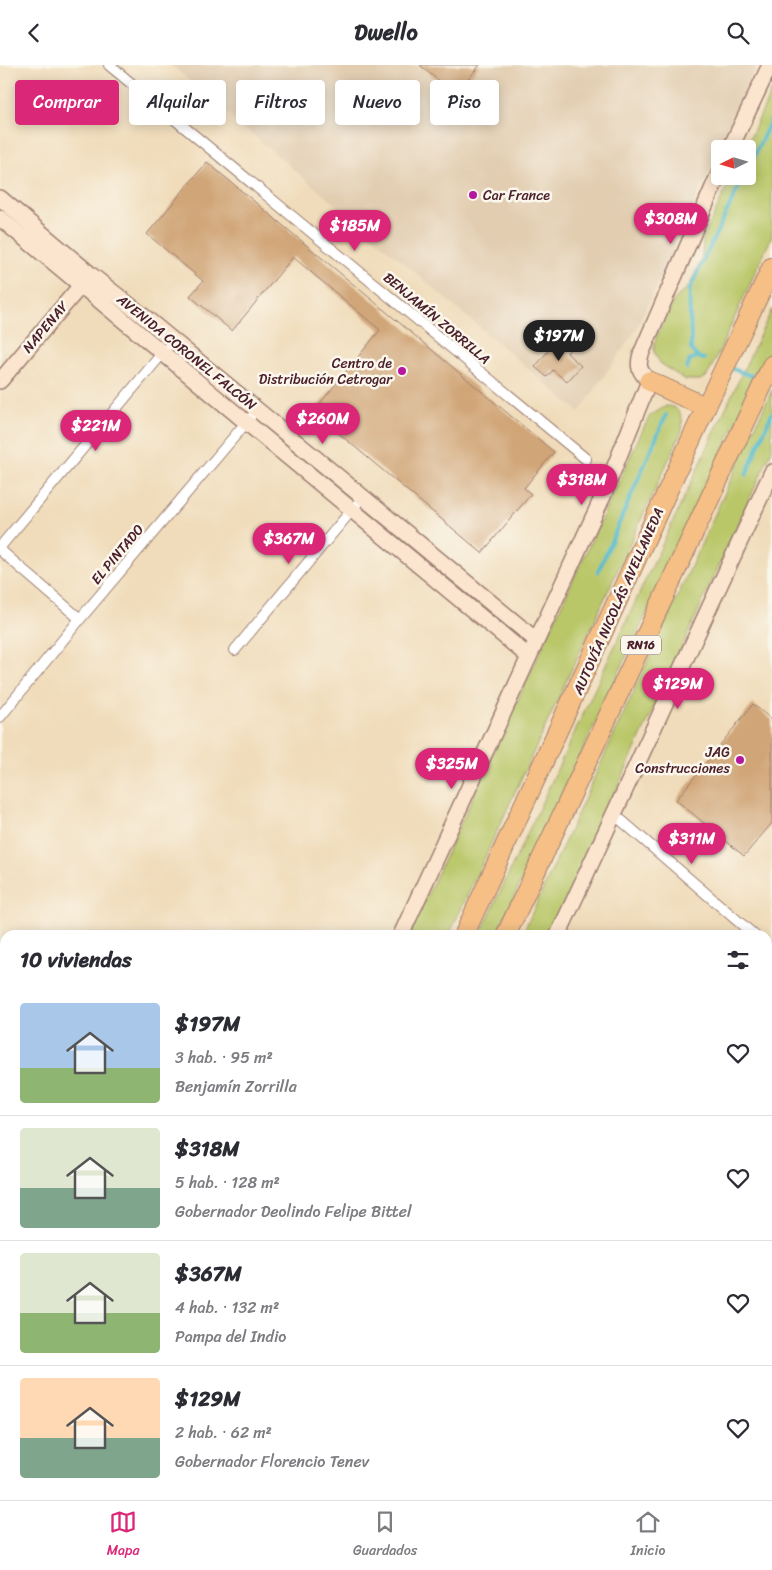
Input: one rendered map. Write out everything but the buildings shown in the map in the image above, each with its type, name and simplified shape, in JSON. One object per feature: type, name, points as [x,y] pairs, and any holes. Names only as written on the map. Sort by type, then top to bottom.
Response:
[{"type":"highway","name":"AUTOVÍA NICOLÁS AVELLANEDA","points":[[466,930],[772,267]]},
{"type":"highway","name":"RN16","points":[[508,930],[772,365]]},
{"type":"highway","points":[[650,381],[706,407]]},
{"type":"street","name":"BENJAMÍN ZORRILLA","points":[[108,65],[586,459]]},
{"type":"street","points":[[734,140],[770,65]]},
{"type":"street","points":[[403,930],[603,496],[650,381],[642,373],[638,363],[641,354],[714,185]]},
{"type":"street","name":"AVENIDA CORONEL FALCÓN","points":[[0,198],[163,353],[528,656]]},
{"type":"street","name":"AVENIDA CORONEL FALCÓN","points":[[0,218],[173,341],[536,640]]},
{"type":"street","name":"NAPENAY","points":[[0,381],[86,280]]},
{"type":"street","points":[[80,619],[0,549],[173,341]]},
{"type":"street","name":"EL PINTADO","points":[[0,717],[257,409]]},
{"type":"street","points":[[560,930],[772,472]]},
{"type":"street","points":[[235,650],[363,497]]},
{"type":"street","points":[[614,814],[748,930]]},
{"type":"shaded area","points":[[171,65],[757,65],[723,140],[711,140],[711,166],[636,330],[579,412],[242,125],[325,125],[325,80],[236,80],[236,120],[226,112],[226,80],[189,80]]},
{"type":"green space","points":[[772,90],[772,236],[710,371],[706,377],[700,380],[685,380],[660,363],[654,352],[654,345],[673,301],[689,286],[702,259],[703,239],[728,185],[756,185],[756,140],[749,140]]},
{"type":"green space","points":[[772,309],[772,346],[498,930],[482,930]]},
{"type":"green space","points":[[772,390],[772,450],[552,930],[524,930]]},
{"type":"green space","points":[[666,406],[675,408],[682,417],[682,431],[451,930],[411,930],[643,429],[650,416]]},
{"type":"waterway","points":[[756,152],[772,118]]},
{"type":"waterway","points":[[704,359],[697,357],[691,349],[690,288],[740,185]]},
{"type":"waterway","points":[[687,368],[690,360],[697,357]]},
{"type":"waterway","points":[[730,368],[755,377]]},
{"type":"waterway","points":[[746,475],[772,413]]},
{"type":"waterway","points":[[598,572],[666,415]]},
{"type":"place","name":"Car France","points":[[473,195]]},
{"type":"place","name":"Centro de Distribución Cetrogar","points":[[402,371]]},
{"type":"place","name":"JAG Construcciones","points":[[740,760]]}]
